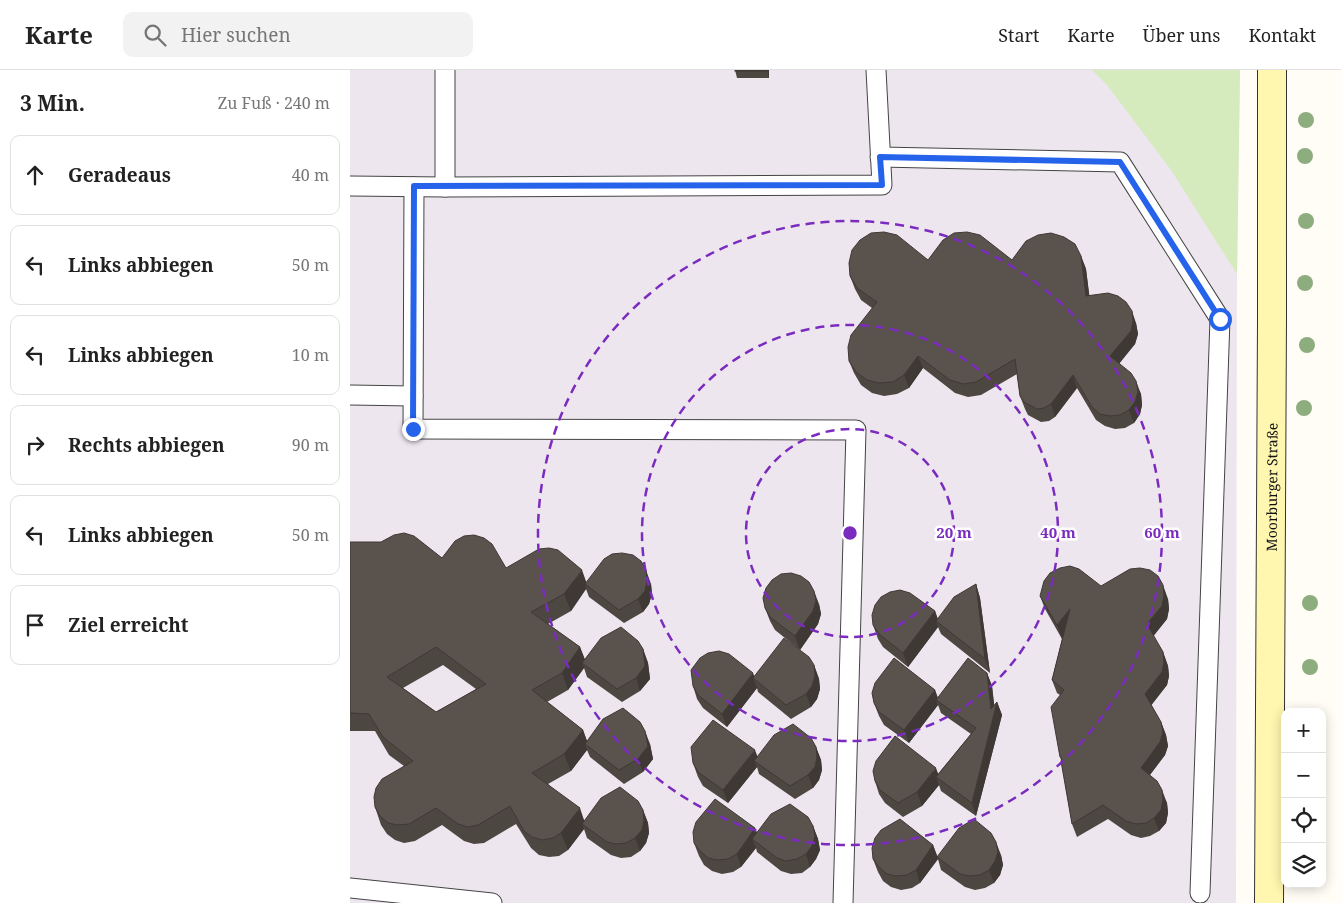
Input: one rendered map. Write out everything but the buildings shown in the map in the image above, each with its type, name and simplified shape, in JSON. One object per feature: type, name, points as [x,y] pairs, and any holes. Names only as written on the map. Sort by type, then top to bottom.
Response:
[{"type":"main road","name":"Moorburger Straße","points":[[1269,903],[1272,70]]},
{"type":"lane","points":[[445,70],[445,187]]},
{"type":"lane","points":[[350,186],[882,185],[876,70]]},
{"type":"lane","points":[[880,157],[1120,162],[1220,319],[1200,893]]},
{"type":"lane","points":[[414,186],[413,429],[856,430],[843,903]]},
{"type":"lane","points":[[350,396],[413,396]]},
{"type":"lane","points":[[350,888],[492,903]]},
{"type":"shaded area","points":[[350,70],[1240,70],[1237,274],[1236,903],[350,903]]},
{"type":"green space","points":[[1092,70],[1240,70],[1237,274],[1171,170],[1107,85]]},
{"type":"route","points":[[413,429],[414,186],[882,185],[880,157],[1120,162],[1220,319]]}]
